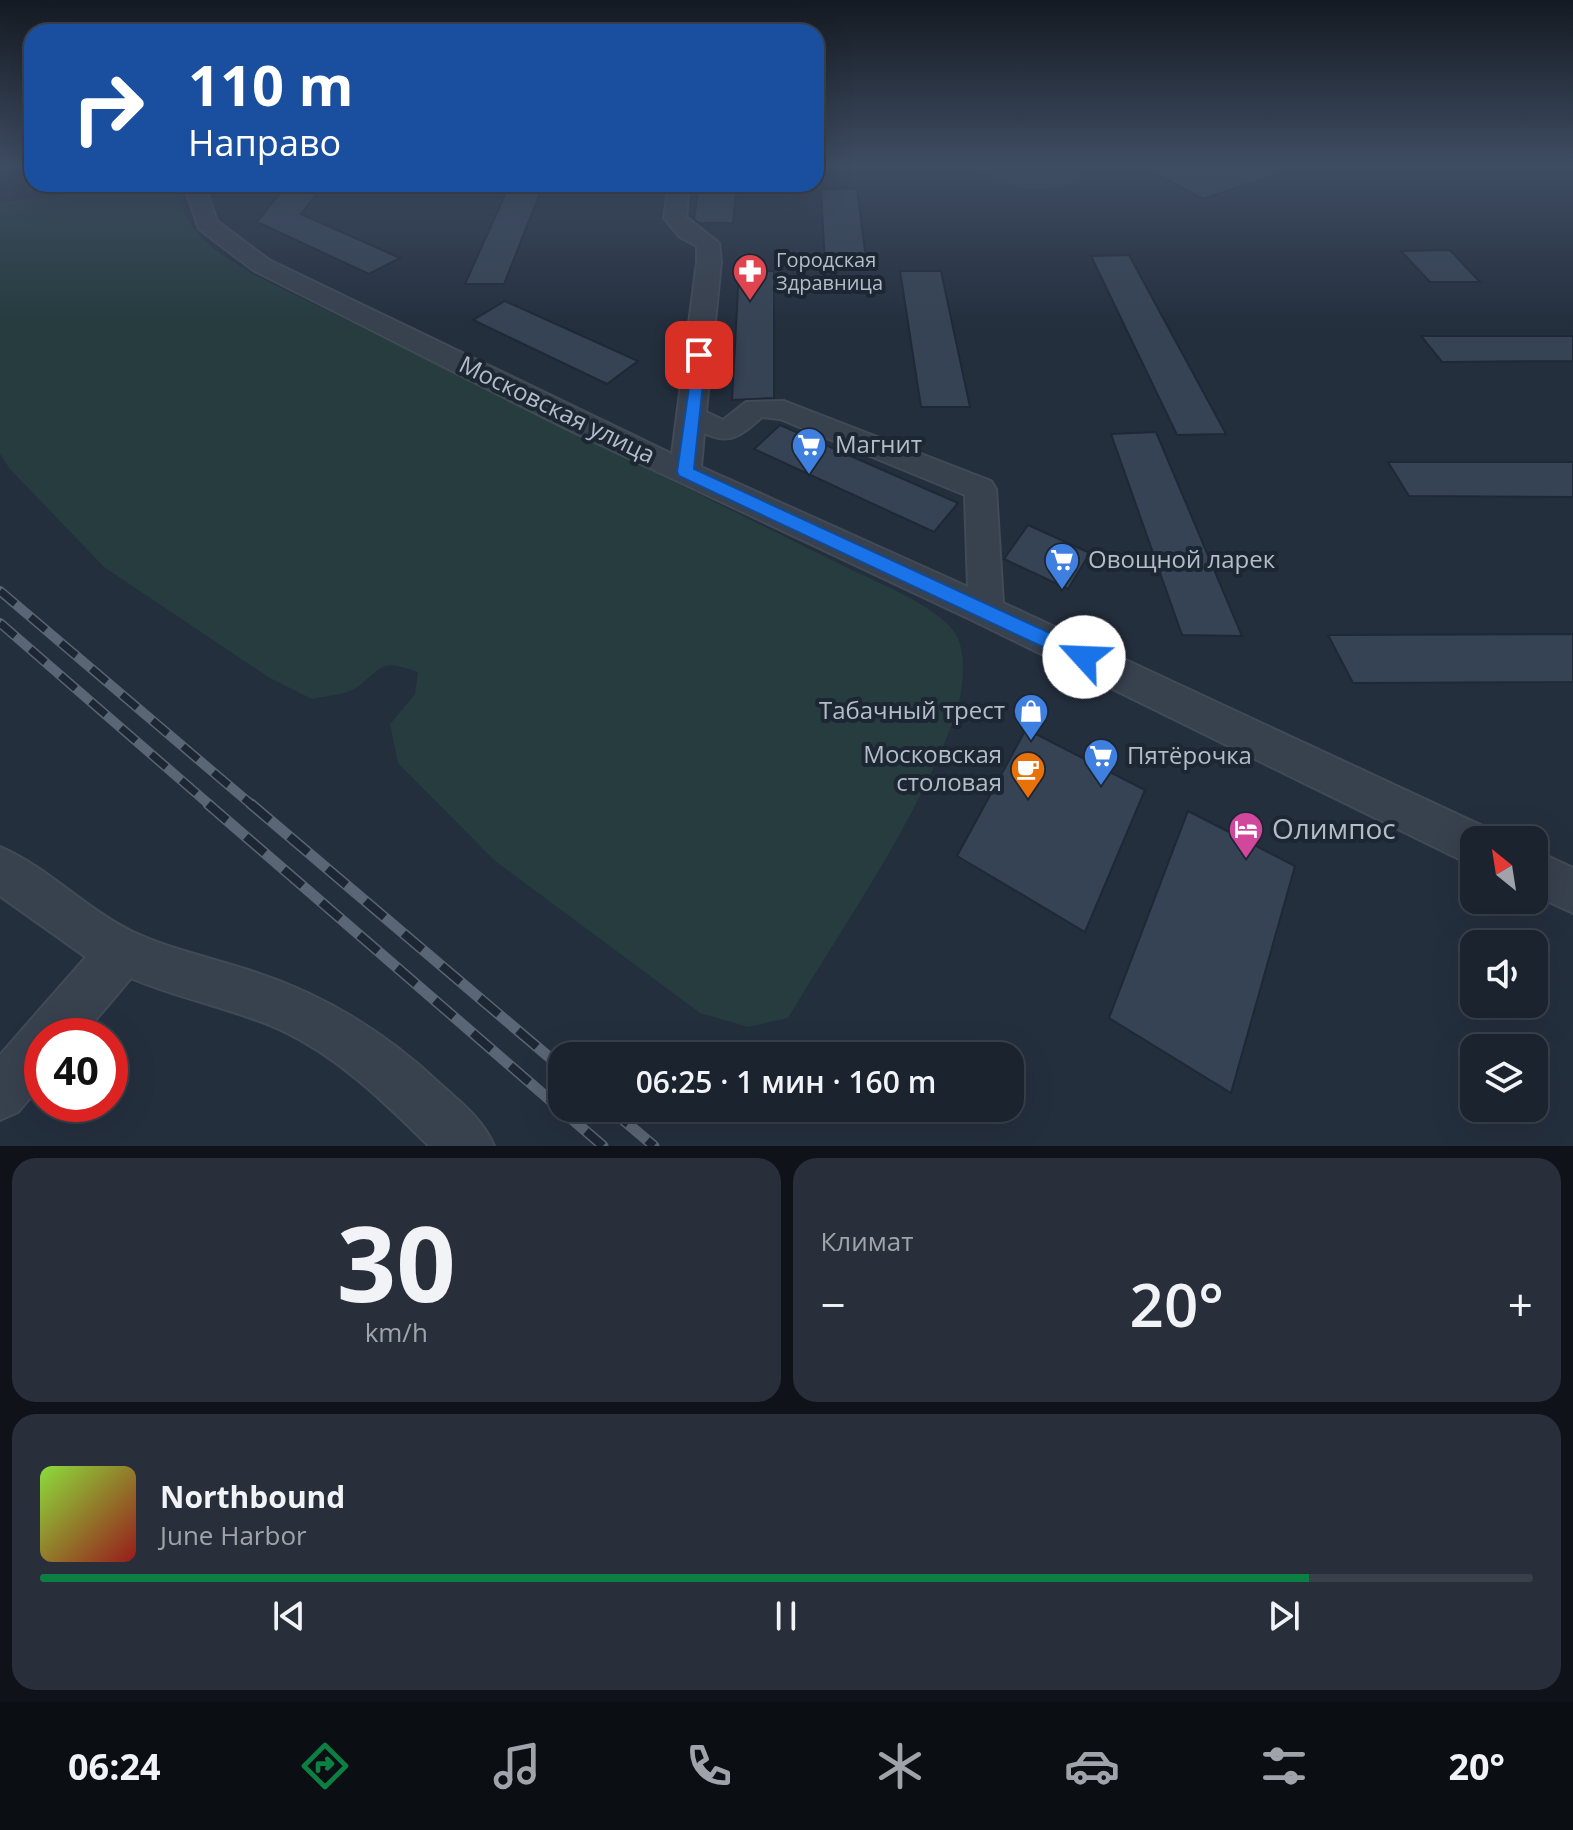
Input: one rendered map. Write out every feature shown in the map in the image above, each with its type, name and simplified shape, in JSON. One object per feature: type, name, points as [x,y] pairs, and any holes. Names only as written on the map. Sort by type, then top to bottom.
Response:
[{"type":"street","name":"Московская улица","points":[[205,217],[207,224],[261,265],[685,472],[986,611],[1460,837]]},
{"type":"street","points":[[675,217],[688,232],[708,243],[685,472]]},
{"type":"street","points":[[692,417],[726,432],[756,408],[784,410],[980,489],[986,611]]},
{"type":"street","points":[[0,869],[85,930],[123,951],[258,998],[321,1024],[384,1066],[467,1146]]},
{"type":"street","points":[[1548,879],[1573,891]]},
{"type":"street","points":[[65,1018],[123,951]]},
{"type":"street","points":[[0,1094],[24,1067]]},
{"type":"green space","points":[[0,217],[186,217],[211,246],[249,272],[935,613],[955,633],[962,652],[962,685],[955,716],[921,795],[879,871],[788,1018],[748,1027],[700,1013],[494,860],[398,763],[390,724],[415,694],[418,672],[388,665],[356,688],[312,699],[270,678],[104,567],[10,469],[0,454]]},
{"type":"building","points":[[261,217],[309,217],[400,258],[369,274],[257,222]]},
{"type":"building","points":[[495,217],[530,217],[504,284],[465,284]]},
{"type":"building","points":[[734,217],[733,223],[699,223],[694,219]]},
{"type":"building","points":[[822,217],[861,217],[867,266],[825,266]]},
{"type":"building","points":[[1450,250],[1480,282],[1430,282],[1401,251]]},
{"type":"building","points":[[1129,255],[1226,434],[1177,435],[1091,256]]},
{"type":"building","points":[[739,271],[774,271],[774,398],[732,400]]},
{"type":"building","points":[[900,271],[941,271],[970,407],[921,407]]},
{"type":"building","points":[[505,301],[638,361],[607,384],[473,320]]},
{"type":"building","points":[[1421,336],[1573,336],[1573,361],[1442,362]]},
{"type":"building","points":[[780,425],[958,503],[934,532],[754,449]]},
{"type":"building","points":[[1156,432],[1242,636],[1182,635],[1111,434]]},
{"type":"building","points":[[1388,462],[1573,462],[1573,497],[1409,496]]},
{"type":"building","points":[[1028,525],[1090,553],[1068,589],[1004,559]]},
{"type":"building","points":[[1573,634],[1573,682],[1353,683],[1328,635]]},
{"type":"building","points":[[1026,729],[1145,790],[1085,932],[957,856]]},
{"type":"building","points":[[1188,811],[1295,866],[1231,1093],[1109,1018]]},
{"type":"railway","points":[[0,591],[253,806]]},
{"type":"railway","points":[[0,623],[211,806]]},
{"type":"railway","points":[[208,804],[603,1146]]},
{"type":"railway","points":[[251,804],[548,1056]]},
{"type":"railway","points":[[626,1122],[654,1146]]},
{"type":"place","name":"Городская Здравница","points":[[750,302]]},
{"type":"place","name":"Магнит","points":[[809,476]]},
{"type":"place","name":"Овощной ларек","points":[[1062,591]]},
{"type":"place","name":"Табачный трест","points":[[1031,742]]},
{"type":"place","name":"Пятёрочка","points":[[1101,787]]},
{"type":"place","name":"Московская столовая","points":[[1028,800]]},
{"type":"place","name":"Олимпос","points":[[1246,860]]},
{"type":"route","points":[[699,355],[685,472],[1084,657]]}]
